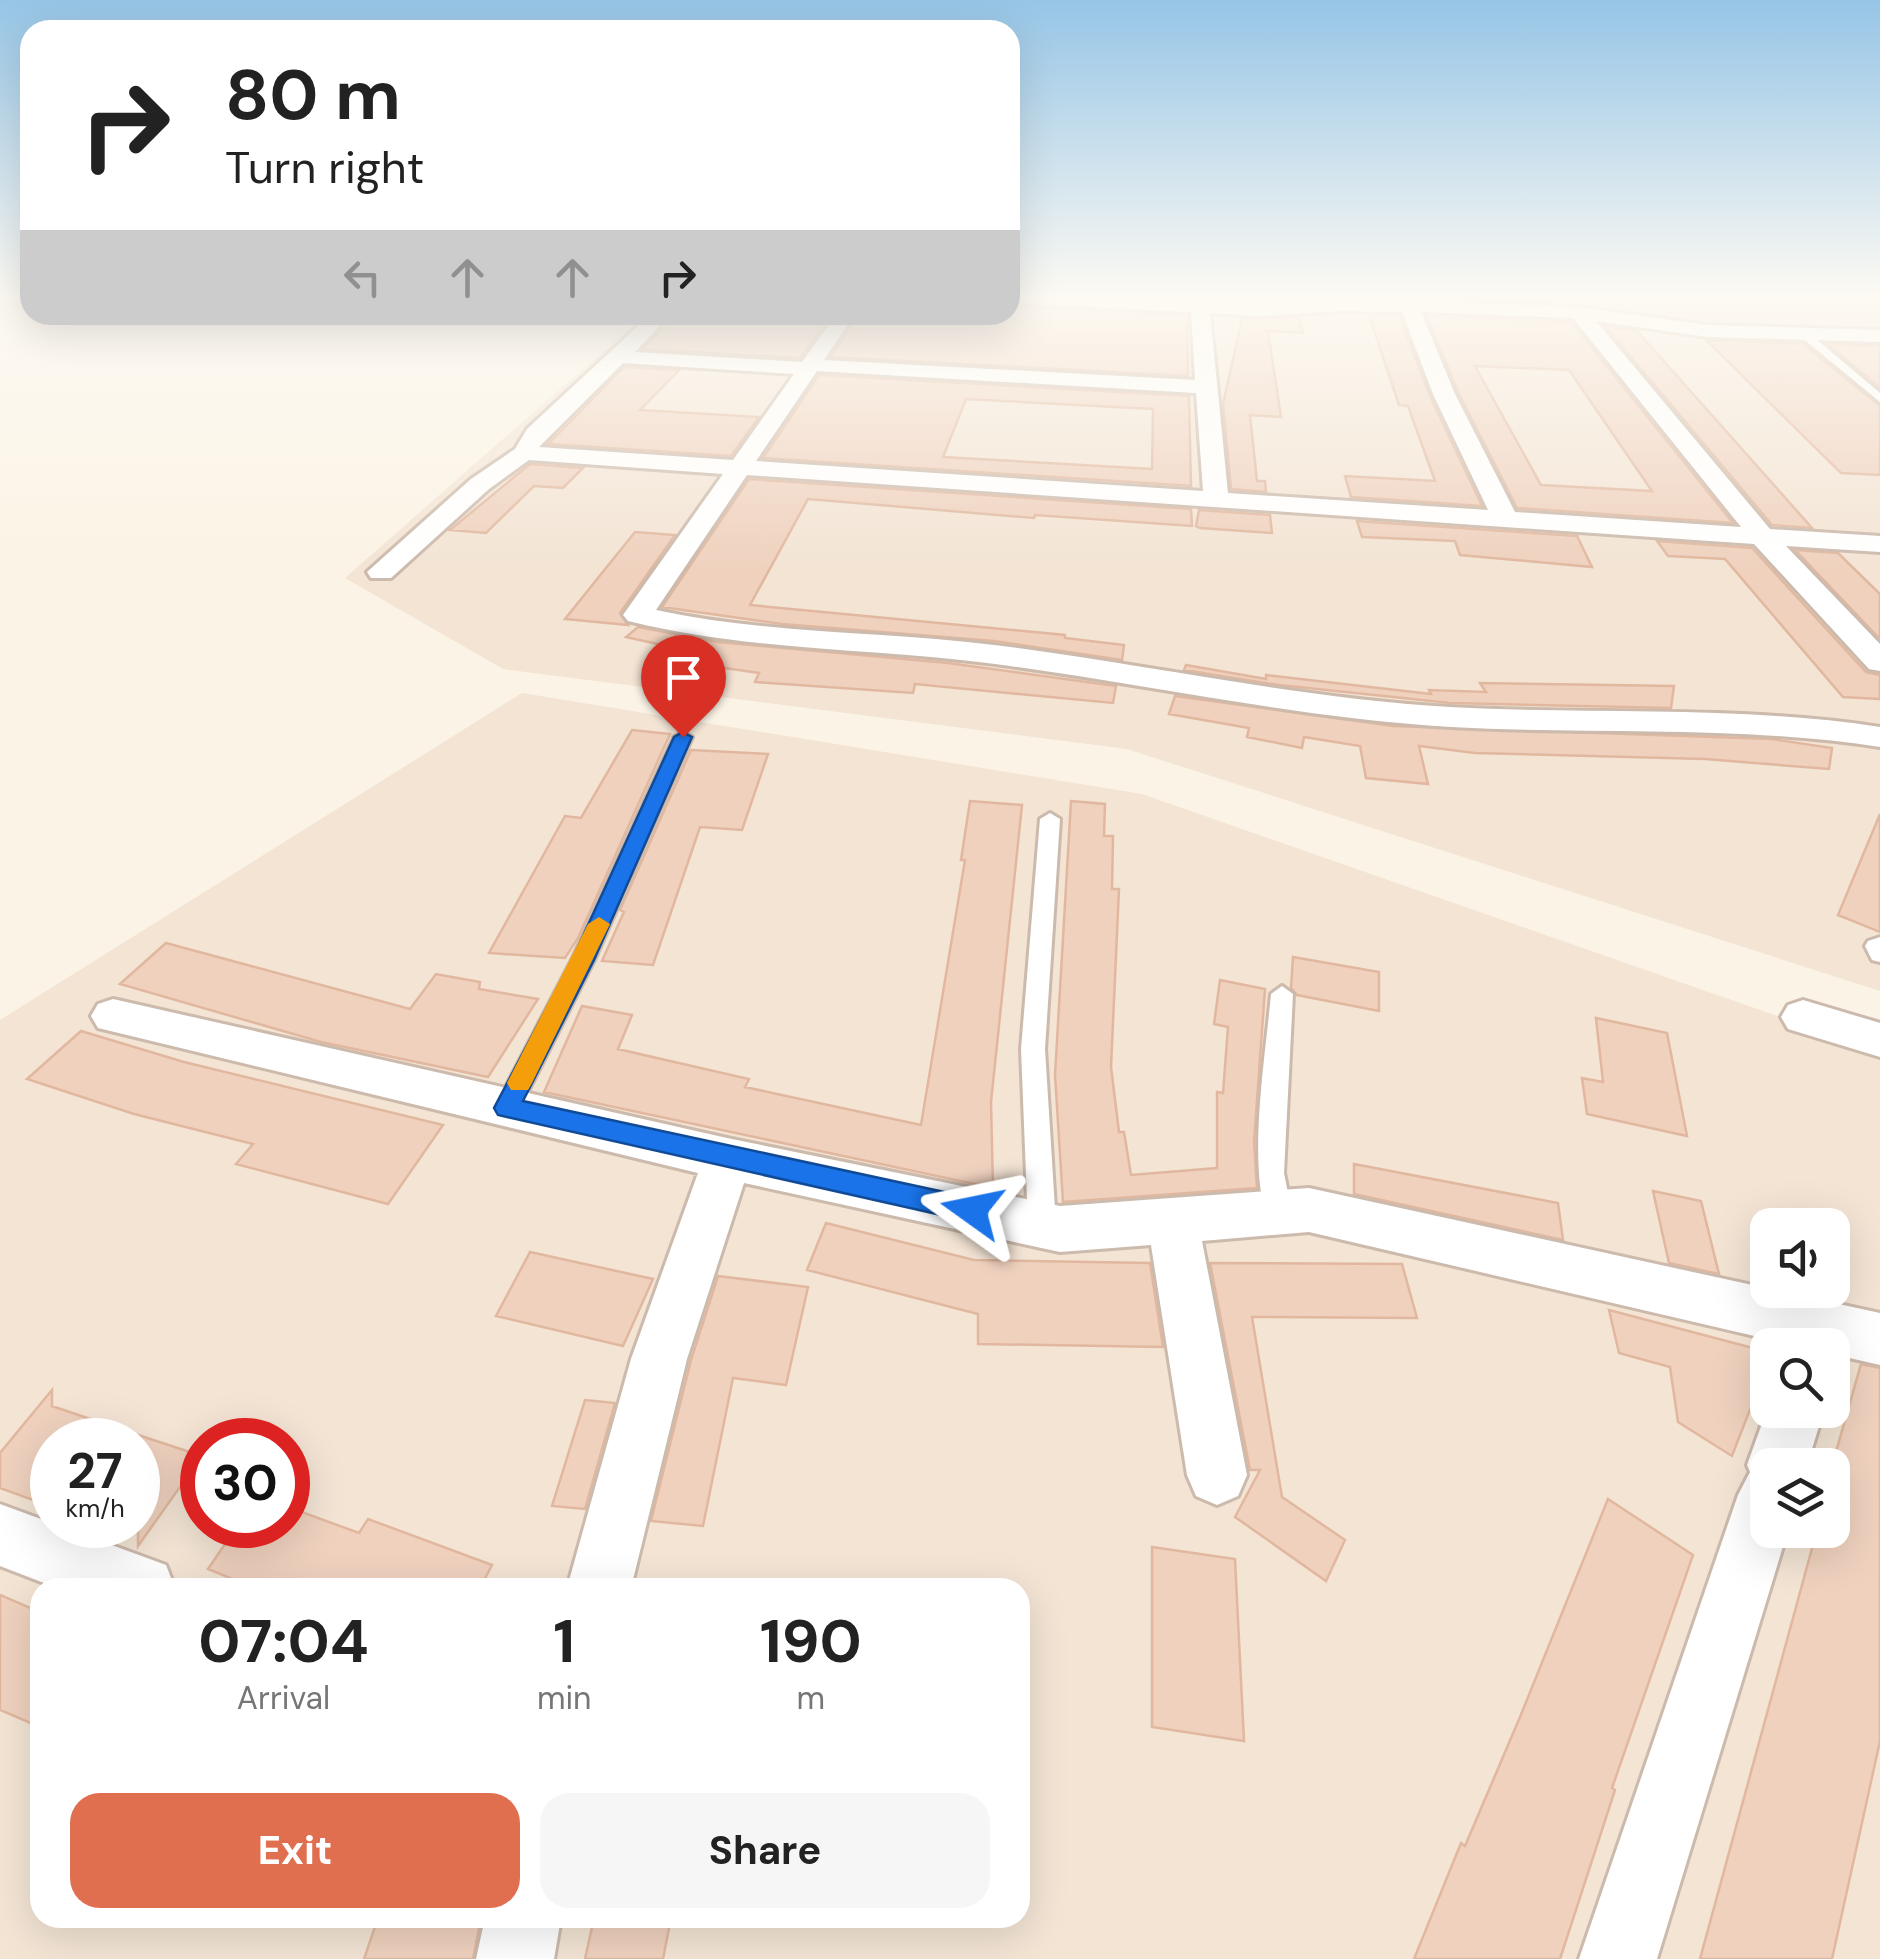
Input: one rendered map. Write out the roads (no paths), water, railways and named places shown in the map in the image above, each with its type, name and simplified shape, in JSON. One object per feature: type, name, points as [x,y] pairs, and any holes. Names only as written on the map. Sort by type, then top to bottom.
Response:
[{"type":"street","points":[[381,572],[480,484],[524,452],[535,434],[585,387]]},
{"type":"street","points":[[795,387],[638,615],[794,642],[984,653],[1118,670],[1342,708],[1451,717],[1783,725],[1880,737]]},
{"type":"street","points":[[1206,387],[1216,498]]},
{"type":"street","points":[[1442,387],[1505,518]]},
{"type":"street","points":[[1635,387],[1762,536],[1880,662]]},
{"type":"street","points":[[524,452],[1880,544]]},
{"type":"street","points":[[113,1016],[727,1159],[1060,1229],[1309,1210],[1794,1328]]},
{"type":"street","points":[[1803,1017],[1880,1040]]},
{"type":"street","points":[[601,1578],[659,1359],[727,1159]]},
{"type":"street","points":[[1173,1220],[1217,1475]]},
{"type":"street","points":[[1850,1337],[1880,1339]]},
{"type":"street","points":[[0,1534],[117,1578]]},
{"type":"street","points":[[1618,1959],[1751,1548]]},
{"type":"street","points":[[515,1959],[521,1928]]},
{"type":"lane","points":[[507,1108],[583,960],[683,737]]},
{"type":"lane","points":[[1042,1225],[1033,1049],[1050,818]]},
{"type":"lane","points":[[1880,945],[1876,946],[1880,954]]},
{"type":"lane","points":[[1279,1213],[1271,1173],[1282,994]]}]
